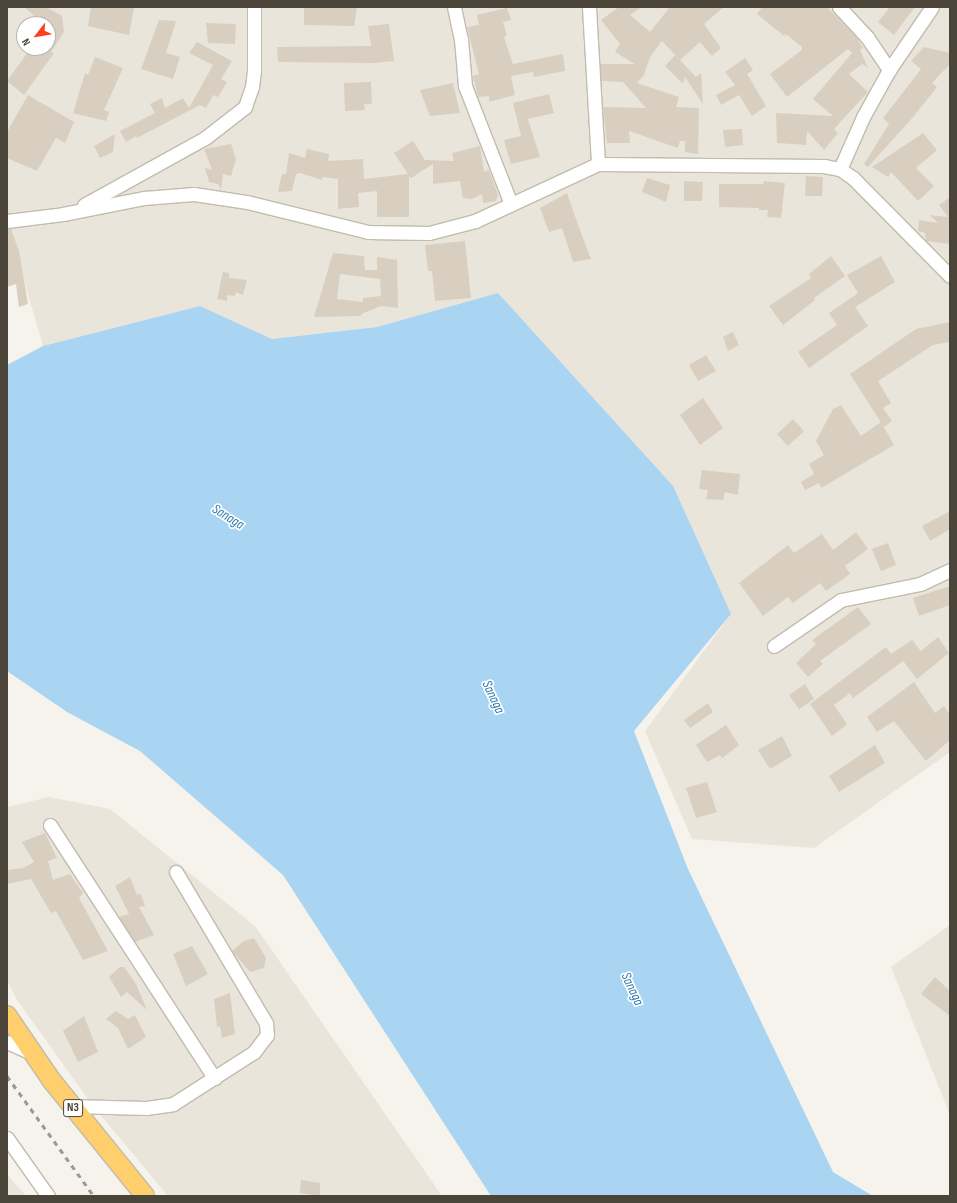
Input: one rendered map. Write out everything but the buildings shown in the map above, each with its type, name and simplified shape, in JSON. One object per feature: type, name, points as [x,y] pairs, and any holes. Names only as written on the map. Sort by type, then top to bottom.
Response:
[{"type":"highway","name":"N3","points":[[7,1015],[32,1053],[72,1106],[145,1196]]},
{"type":"street","points":[[7,221],[63,214],[77,209],[205,138],[244,107],[252,88],[254,70],[254,7]]},
{"type":"street","points":[[454,7],[461,39],[465,86],[511,204]]},
{"type":"street","points":[[589,7],[598,164]]},
{"type":"street","points":[[839,7],[867,37],[889,70]]},
{"type":"street","points":[[840,169],[863,118],[889,70],[932,7]]},
{"type":"street","points":[[77,209],[144,198],[194,194],[247,202],[342,228],[386,234],[429,234],[459,226],[598,164],[824,166],[840,169],[853,178],[950,276]]},
{"type":"street","points":[[774,646],[841,600],[920,584],[950,570]]},
{"type":"street","points":[[50,825],[214,1078]]},
{"type":"street","points":[[72,1106],[146,1108],[173,1104],[254,1052],[267,1035],[266,1023],[176,872]]},
{"type":"street","points":[[7,1042],[32,1053]]},
{"type":"street","points":[[7,1138],[48,1196]]},
{"type":"shaded area","points":[[7,7],[950,7],[950,752],[814,848],[692,839],[645,731],[731,614],[499,293],[377,327],[272,339],[200,306],[43,346],[7,222]]},
{"type":"shaded area","points":[[49,797],[110,809],[255,926],[442,1196],[168,1196],[93,1106],[17,1000],[7,980],[7,807]]},
{"type":"shaded area","points":[[950,925],[950,1115],[891,967]]},
{"type":"shaded area","points":[[7,1174],[26,1196],[7,1196]]},
{"type":"water","name":"Sanaga","points":[[498,293],[673,486],[731,614],[634,731],[688,869],[833,1172],[873,1196],[491,1196],[283,875],[140,751],[67,712],[7,671],[7,365],[43,346],[200,306],[272,339],[377,327]]},
{"type":"railway","points":[[7,1076],[94,1196]]}]
